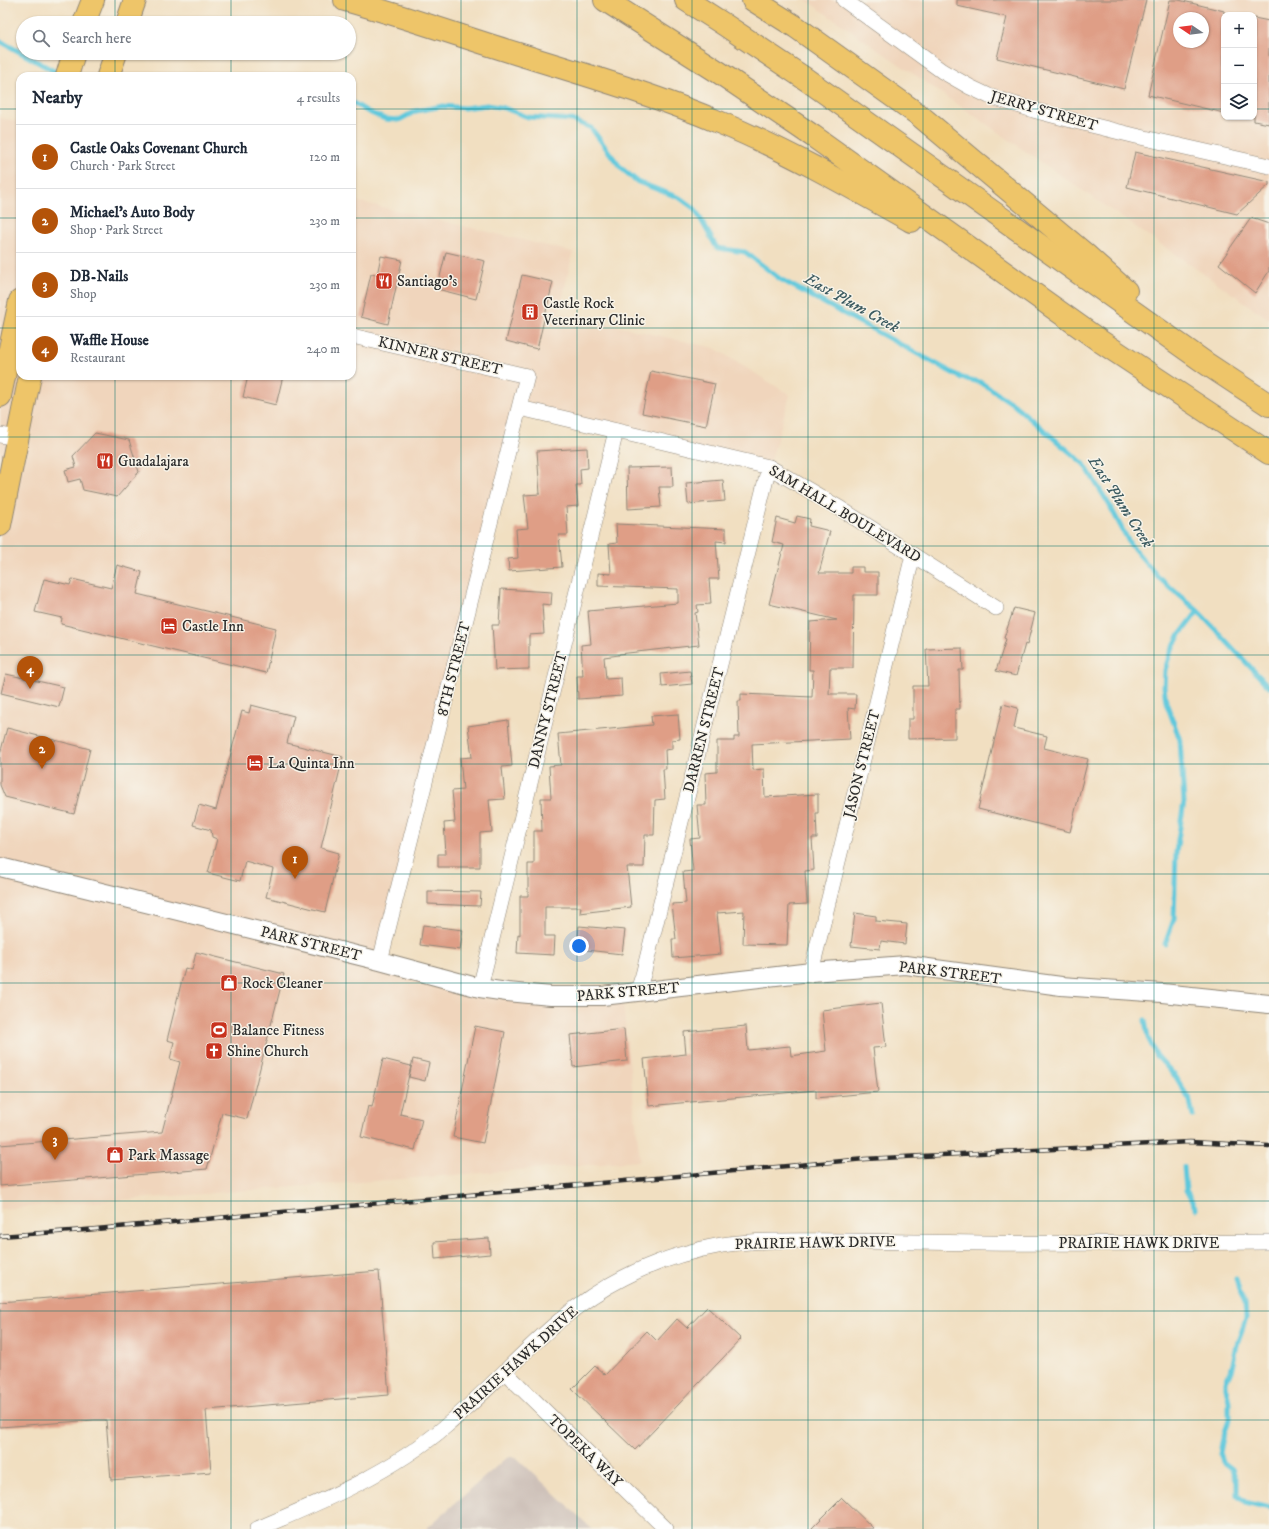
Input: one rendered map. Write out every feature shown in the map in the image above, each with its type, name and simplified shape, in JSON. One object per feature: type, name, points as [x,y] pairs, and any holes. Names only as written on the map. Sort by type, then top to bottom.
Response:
[{"type":"main road","points":[[87,16],[93,0]]},
{"type":"main road","points":[[129,16],[135,0]]},
{"type":"main road","points":[[345,0],[560,67],[685,109],[756,138],[857,190],[925,228],[1043,300]]},
{"type":"main road","points":[[605,0],[720,73],[814,136],[1100,341],[1269,453]]},
{"type":"main road","points":[[686,0],[807,80],[1207,364],[1269,405]]},
{"type":"main road","points":[[753,0],[802,32],[919,115],[1086,255],[1207,364]]},
{"type":"main road","points":[[69,72],[72,60]]},
{"type":"main road","points":[[109,72],[114,60]]},
{"type":"main road","points":[[0,357],[16,312]]},
{"type":"main road","points":[[0,396],[16,320]]},
{"type":"main road","points":[[0,525],[9,436],[29,380]]},
{"type":"street","name":"JERRY STREET","points":[[844,0],[942,71],[988,96],[1033,110],[1105,129],[1269,166]]},
{"type":"street","name":"KINNER STREET","points":[[356,337],[527,376]]},
{"type":"street","name":"8TH STREET","points":[[380,961],[527,376]]},
{"type":"street","name":"SAM HALL BOULEVARD","points":[[520,408],[770,467],[841,509],[996,608]]},
{"type":"street","name":"DANNY STREET","points":[[480,988],[616,431]]},
{"type":"street","name":"DARREN STREET","points":[[637,993],[643,976],[770,467]]},
{"type":"street","name":"JASON STREET","points":[[811,972],[913,555]]},
{"type":"street","name":"PARK STREET","points":[[0,866],[380,961],[480,988],[540,995],[572,997],[637,993],[811,972],[906,965],[1061,986],[1269,1004]]},
{"type":"street","name":"PRAIRIE HAWK DRIVE","points":[[257,1529],[375,1475],[405,1456],[446,1426],[562,1318],[601,1290],[644,1268],[681,1255],[721,1245],[772,1241],[1042,1243],[1269,1242]]},
{"type":"street","name":"TOPEKA WAY","points":[[505,1372],[666,1529]]},
{"type":"shaded area","points":[[806,0],[1269,0],[1269,319]]},
{"type":"shaded area","points":[[0,118],[16,121],[16,380],[356,380],[356,201],[573,252],[559,313],[714,348],[790,395],[769,467],[520,409],[380,961],[480,988],[622,994],[640,1161],[0,1209]]},
{"type":"shaded area","points":[[507,1457],[516,1457],[592,1529],[426,1529]]},
{"type":"building","points":[[957,0],[1146,0],[1124,89],[997,58],[1007,17],[957,6]]},
{"type":"building","points":[[1170,0],[1179,0],[1224,11],[1221,12],[1221,112],[1148,95]]},
{"type":"building","points":[[1257,19],[1269,21],[1269,124],[1254,121],[1257,120]]},
{"type":"building","points":[[1135,152],[1269,182],[1269,185],[1237,214],[1127,187]]},
{"type":"building","points":[[1251,218],[1269,224],[1269,271],[1255,293],[1219,264]]},
{"type":"building","points":[[446,252],[485,261],[476,299],[437,289]]},
{"type":"building","points":[[381,256],[402,260],[388,324],[361,317],[371,274],[377,275]]},
{"type":"building","name":"Castle Rock Veterinary Clinic","points":[[522,275],[553,282],[537,349],[506,341]]},
{"type":"building","points":[[651,371],[715,384],[706,426],[642,413]]},
{"type":"building","points":[[247,380],[282,380],[276,405],[243,397]]},
{"type":"building","name":"Guadalajara","points":[[95,433],[129,440],[139,472],[117,497],[83,490],[80,479],[68,482],[65,470],[76,467],[73,456]]},
{"type":"building","points":[[587,448],[588,468],[580,469],[581,485],[576,485],[578,506],[566,507],[568,535],[559,535],[562,567],[509,571],[508,559],[518,558],[516,529],[528,528],[524,495],[540,494],[537,451]]},
{"type":"building","points":[[672,467],[673,487],[659,487],[661,507],[628,509],[627,468]]},
{"type":"building","points":[[723,480],[725,501],[688,504],[686,483]]},
{"type":"building","points":[[797,516],[810,519],[809,526],[830,531],[819,573],[851,573],[851,567],[863,567],[863,572],[878,572],[878,595],[854,595],[853,668],[830,668],[829,694],[856,694],[855,709],[848,708],[850,739],[752,744],[753,770],[764,769],[765,797],[818,794],[818,813],[816,813],[817,838],[812,838],[814,870],[805,871],[807,904],[789,905],[787,945],[743,944],[744,911],[717,913],[721,954],[673,958],[672,939],[676,939],[672,904],[686,903],[683,872],[693,871],[690,839],[700,838],[697,805],[706,805],[705,773],[717,772],[717,741],[734,741],[734,737],[739,737],[738,701],[741,701],[741,694],[812,697],[813,670],[809,670],[810,622],[837,620],[769,604],[784,545],[772,542],[777,518],[795,523]]},
{"type":"building","points":[[616,524],[726,529],[726,542],[716,541],[719,579],[709,579],[711,604],[697,605],[698,612],[695,613],[699,645],[604,657],[606,679],[621,678],[622,696],[578,699],[577,676],[583,676],[581,645],[591,644],[588,611],[678,603],[678,589],[598,586],[598,573],[611,574],[609,544],[617,543]]},
{"type":"building","name":"Castle Inn","points":[[117,565],[142,572],[137,594],[276,628],[266,673],[61,624],[62,618],[35,612],[44,579],[70,585],[72,579],[111,588]]},
{"type":"building","points":[[501,589],[552,592],[551,605],[542,604],[544,634],[529,635],[529,669],[495,670],[492,625],[499,625]]},
{"type":"building","points":[[1014,608],[1035,613],[1027,645],[1025,644],[1016,676],[996,671],[1006,639],[1004,638]]},
{"type":"building","points":[[962,648],[963,670],[959,670],[960,709],[955,709],[955,738],[908,739],[908,719],[913,719],[913,686],[928,686],[926,649]]},
{"type":"building","points":[[690,671],[692,684],[662,687],[661,674]]},
{"type":"building","points":[[6,674],[64,687],[59,707],[1,693]]},
{"type":"building","points":[[1003,704],[1018,708],[1014,728],[1047,736],[1044,748],[1088,759],[1070,832],[978,809]]},
{"type":"building","points":[[251,705],[294,716],[287,743],[343,757],[321,848],[339,853],[325,912],[266,897],[273,869],[245,861],[240,881],[208,873],[217,839],[212,837],[211,830],[193,825],[199,805],[216,810],[242,711],[249,713]]},
{"type":"building","points":[[678,714],[680,739],[672,740],[672,749],[665,750],[666,769],[663,769],[665,799],[655,800],[654,835],[645,835],[644,867],[627,867],[631,907],[580,913],[581,907],[545,907],[545,936],[555,936],[554,955],[517,953],[518,934],[520,935],[520,896],[528,896],[528,864],[534,864],[534,831],[542,831],[541,798],[551,798],[549,766],[561,765],[558,734],[652,725],[651,716]]},
{"type":"building","points":[[508,720],[512,766],[502,767],[505,799],[489,800],[492,832],[480,833],[480,867],[438,867],[438,854],[446,854],[444,823],[455,822],[452,791],[463,790],[460,758],[472,757],[468,726]]},
{"type":"building","points":[[7,728],[90,749],[74,814],[5,797],[0,785],[0,754]]},
{"type":"building","points":[[428,891],[481,892],[480,906],[428,904]]},
{"type":"building","points":[[855,913],[876,916],[876,921],[907,924],[905,944],[881,941],[880,949],[851,946]]},
{"type":"building","points":[[423,925],[463,930],[460,950],[420,945]]},
{"type":"building","points":[[579,926],[625,930],[622,954],[577,949]]},
{"type":"building","points":[[196,952],[284,974],[247,1119],[222,1113],[207,1169],[0,1186],[0,1145],[162,1132],[180,1062],[170,1059],[174,1042],[167,1040],[185,968],[192,970]]},
{"type":"building","points":[[881,1003],[886,1047],[873,1048],[878,1092],[816,1098],[816,1090],[649,1106],[644,1059],[686,1054],[684,1032],[746,1026],[748,1050],[790,1046],[791,1056],[826,1051],[822,1010]]},
{"type":"building","points":[[475,1026],[505,1032],[483,1143],[453,1137]]},
{"type":"building","points":[[624,1029],[627,1061],[573,1067],[570,1035]]},
{"type":"building","points":[[383,1059],[411,1066],[400,1114],[422,1119],[415,1150],[361,1137],[368,1106],[372,1107]]},
{"type":"building","points":[[413,1059],[429,1063],[425,1081],[409,1077]]},
{"type":"building","points":[[489,1238],[490,1254],[435,1259],[434,1242]]},
{"type":"building","points":[[379,1271],[389,1395],[206,1410],[211,1472],[111,1480],[106,1420],[0,1427],[0,1302]]},
{"type":"building","points":[[707,1307],[741,1339],[635,1450],[572,1389],[595,1366],[605,1375],[647,1331],[657,1341],[677,1319],[687,1328]]},
{"type":"building","points":[[842,1498],[874,1529],[811,1529]]},
{"type":"waterway","name":"East Plum Creek","points":[[0,41],[16,50]]},
{"type":"waterway","name":"East Plum Creek","points":[[34,60],[57,72]]},
{"type":"waterway","name":"East Plum Creek","points":[[356,104],[368,112],[385,119],[399,120],[416,111],[443,106],[464,108],[487,105],[504,108],[528,117],[572,120],[591,128],[621,168],[638,182],[680,198],[695,209],[717,248],[745,252],[780,279],[962,378],[980,382],[1013,404],[1084,464],[1110,506],[1130,544],[1159,578],[1198,611],[1269,687]]},
{"type":"waterway","points":[[1165,944],[1174,919],[1176,852],[1184,802],[1180,740],[1166,702],[1164,687],[1165,670],[1170,653],[1179,636],[1198,611]]},
{"type":"waterway","points":[[1145,1020],[1148,1038],[1157,1056],[1176,1077],[1190,1101],[1193,1116]]},
{"type":"waterway","points":[[1184,1167],[1186,1190],[1196,1209]]},
{"type":"waterway","points":[[1236,1279],[1239,1291],[1245,1303],[1246,1319],[1238,1341],[1231,1371],[1226,1382],[1229,1401],[1229,1420],[1220,1454],[1223,1462],[1232,1469],[1237,1482],[1237,1495],[1245,1502],[1269,1508]]},
{"type":"railway","points":[[0,1236],[85,1230],[865,1159],[1190,1142],[1269,1146]]},
{"type":"place","name":"Santiago's","points":[[384,281]]},
{"type":"place","name":"Castle Rock Veterinary Clinic","points":[[530,312]]},
{"type":"place","name":"Guadalajara","points":[[105,461]]},
{"type":"place","name":"Castle Inn","points":[[169,626]]},
{"type":"place","name":"Waffle House","points":[[30,689]]},
{"type":"place","name":"La Quinta Inn","points":[[255,763]]},
{"type":"place","name":"Michael's Auto Body","points":[[42,769]]},
{"type":"place","name":"Castle Oaks Covenant Church","points":[[295,879]]},
{"type":"place","name":"Rock Cleaner","points":[[229,983]]},
{"type":"place","name":"Balance Fitness","points":[[219,1030]]},
{"type":"place","name":"Shine Church","points":[[214,1051]]},
{"type":"place","name":"Park Massage","points":[[115,1155]]},
{"type":"place","name":"DB-Nails","points":[[55,1160]]}]
